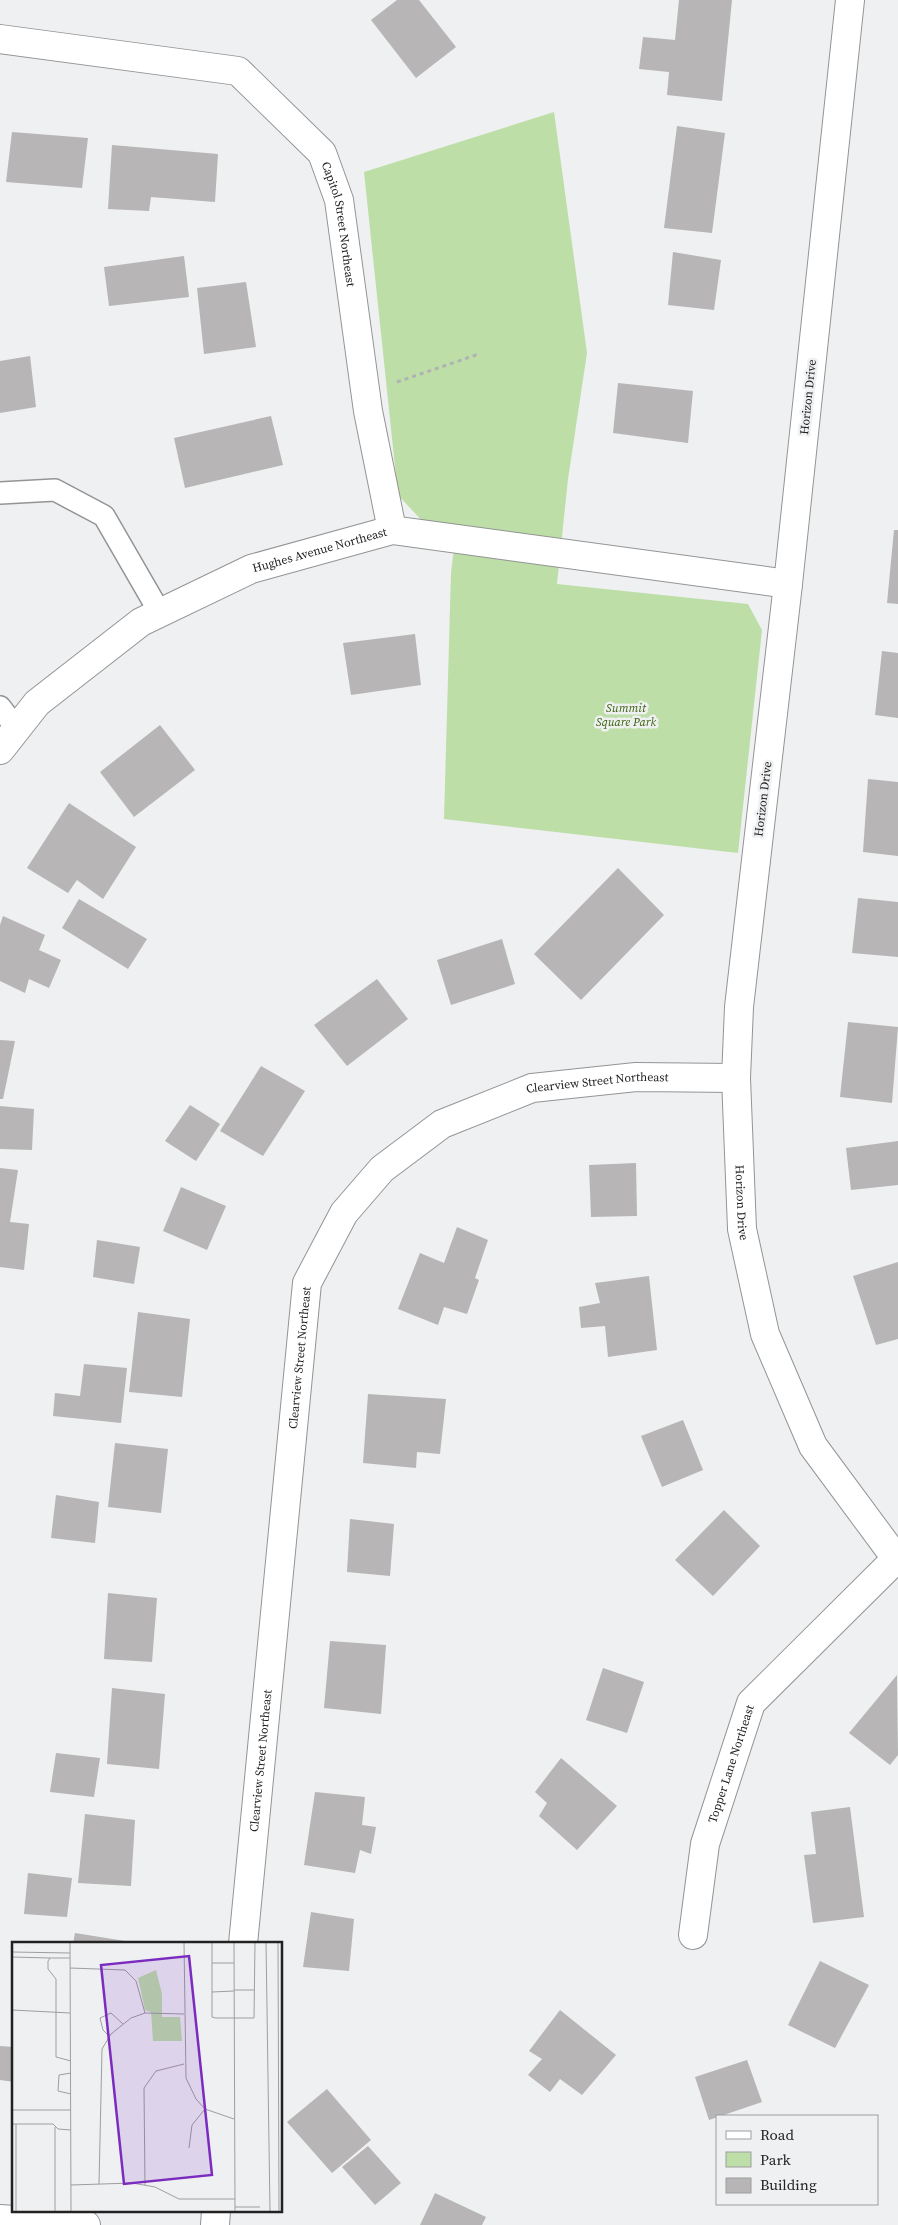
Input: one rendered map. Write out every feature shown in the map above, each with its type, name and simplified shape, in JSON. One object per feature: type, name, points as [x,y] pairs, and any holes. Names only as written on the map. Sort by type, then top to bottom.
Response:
[{"type":"street","name":"Horizon Drive","points":[[850,0],[788,584],[739,1007],[736,1078],[742,1229],[764,1334],[813,1446],[897,1560]]},
{"type":"street","name":"Capitol Street Northeast","points":[[0,39],[238,71],[322,153],[340,200],[365,392],[392,530]]},
{"type":"street","name":"Hughes Avenue Northeast","points":[[0,750],[37,703],[141,622],[250,569],[392,530],[788,584]]},
{"type":"street","name":"Clearview Street Northeast","points":[[243,1942],[307,1283],[344,1212],[382,1169],[442,1124],[532,1088],[636,1078],[736,1078]]},
{"type":"street","name":"Topper Lane Northeast","points":[[693,1935],[705,1844],[751,1703],[897,1560]]},
{"type":"street","points":[[215,2225],[216,2212]]},
{"type":"street","points":[[0,2219],[86,2225]]},
{"type":"lane","points":[[0,493],[55,490],[104,516],[160,613]]},
{"type":"lane","points":[[0,708],[17,729]]},
{"type":"path","points":[[365,392],[476,355],[478,357]]},
{"type":"green space","name":"Summit Square Park","points":[[554,112],[587,353],[568,479],[557,584],[748,604],[762,630],[738,853],[444,819],[451,573],[457,524],[426,525],[398,495],[364,172]]},
{"type":"building","points":[[397,0],[419,0],[456,47],[416,78],[371,20]]},
{"type":"building","points":[[679,0],[732,0],[722,101],[667,95],[669,72],[639,69],[643,37],[675,40]]},
{"type":"building","points":[[677,126],[725,133],[712,233],[664,228]]},
{"type":"building","points":[[12,132],[88,138],[82,188],[6,182]]},
{"type":"building","points":[[112,145],[218,154],[215,202],[151,197],[149,211],[108,209]]},
{"type":"building","points":[[673,252],[721,260],[714,310],[668,305]]},
{"type":"building","points":[[184,256],[189,297],[109,306],[104,267]]},
{"type":"building","points":[[246,282],[256,347],[204,354],[197,288]]},
{"type":"building","points":[[30,356],[36,407],[0,413],[0,361]]},
{"type":"building","points":[[618,383],[693,391],[688,443],[613,433]]},
{"type":"building","points":[[271,416],[283,465],[185,488],[174,438]]},
{"type":"building","points":[[894,530],[898,530],[898,604],[887,603]]},
{"type":"building","points":[[415,634],[421,685],[351,695],[343,643]]},
{"type":"building","points":[[882,651],[898,653],[898,718],[875,715]]},
{"type":"building","points":[[160,725],[195,770],[134,817],[100,772]]},
{"type":"building","points":[[868,779],[898,782],[898,856],[863,852]]},
{"type":"building","points":[[69,803],[136,847],[103,899],[77,880],[68,893],[27,868]]},
{"type":"building","points":[[618,868],[664,915],[581,1000],[534,954]]},
{"type":"building","points":[[858,898],[898,902],[898,957],[852,953]]},
{"type":"building","points":[[79,899],[147,939],[128,969],[62,928]]},
{"type":"building","points":[[3,916],[45,935],[39,950],[61,960],[49,988],[29,979],[25,993],[0,981],[0,925]]},
{"type":"building","points":[[502,939],[515,984],[451,1005],[437,960]]},
{"type":"building","points":[[377,979],[408,1019],[347,1066],[314,1025]]},
{"type":"building","points":[[848,1022],[898,1027],[892,1103],[840,1097]]},
{"type":"building","points":[[0,1040],[15,1041],[3,1099],[0,1099]]},
{"type":"building","points":[[261,1066],[305,1091],[263,1156],[220,1131]]},
{"type":"building","points":[[190,1105],[220,1124],[196,1161],[165,1141]]},
{"type":"building","points":[[0,1106],[34,1109],[32,1150],[0,1149]]},
{"type":"building","points":[[898,1141],[898,1185],[851,1190],[846,1148]]},
{"type":"building","points":[[636,1163],[637,1216],[591,1217],[589,1165]]},
{"type":"building","points":[[0,1168],[18,1170],[10,1222],[29,1224],[24,1270],[0,1267]]},
{"type":"building","points":[[181,1187],[226,1206],[207,1250],[163,1231]]},
{"type":"building","points":[[457,1227],[488,1240],[475,1278],[479,1280],[467,1314],[444,1307],[438,1325],[398,1309],[420,1253],[444,1263]]},
{"type":"building","points":[[97,1240],[140,1247],[134,1284],[93,1277]]},
{"type":"building","points":[[898,1262],[898,1339],[876,1345],[853,1276]]},
{"type":"building","points":[[649,1276],[657,1350],[608,1357],[605,1326],[581,1328],[579,1307],[600,1303],[595,1283]]},
{"type":"building","points":[[138,1312],[190,1319],[182,1397],[129,1392]]},
{"type":"building","points":[[84,1364],[127,1368],[121,1423],[53,1416],[55,1393],[80,1396]]},
{"type":"building","points":[[368,1394],[446,1399],[440,1454],[417,1452],[416,1468],[363,1463]]},
{"type":"building","points":[[683,1420],[703,1470],[662,1487],[641,1436]]},
{"type":"building","points":[[115,1443],[168,1449],[161,1513],[108,1507]]},
{"type":"building","points":[[56,1495],[99,1502],[95,1543],[51,1538]]},
{"type":"building","points":[[724,1510],[760,1546],[713,1596],[675,1560]]},
{"type":"building","points":[[350,1519],[394,1524],[390,1576],[347,1572]]},
{"type":"building","points":[[108,1593],[157,1598],[152,1662],[104,1659]]},
{"type":"building","points":[[330,1641],[386,1645],[381,1714],[324,1708]]},
{"type":"building","points":[[603,1668],[644,1682],[627,1733],[586,1720]]},
{"type":"building","points":[[897,1675],[898,1755],[890,1765],[849,1733]]},
{"type":"building","points":[[112,1688],[165,1694],[159,1769],[107,1764]]},
{"type":"building","points":[[56,1753],[100,1758],[94,1797],[50,1792]]},
{"type":"building","points":[[561,1758],[617,1806],[577,1850],[539,1816],[547,1803],[535,1792]]},
{"type":"building","points":[[315,1792],[365,1797],[362,1825],[376,1827],[371,1854],[360,1850],[355,1873],[304,1865]]},
{"type":"building","points":[[850,1807],[864,1917],[813,1923],[804,1855],[816,1854],[811,1812]]},
{"type":"building","points":[[85,1814],[135,1820],[131,1886],[78,1883]]},
{"type":"building","points":[[28,1873],[72,1878],[67,1917],[24,1914]]},
{"type":"building","points":[[311,1912],[354,1919],[349,1971],[303,1967]]},
{"type":"building","points":[[75,1933],[125,1941],[125,1942],[73,1942]]},
{"type":"building","points":[[820,1961],[869,1985],[835,2048],[788,2025]]},
{"type":"building","points":[[560,2010],[616,2055],[582,2095],[560,2079],[550,2092],[528,2075],[542,2059],[529,2051]]},
{"type":"building","points":[[0,2046],[12,2047],[12,2082],[0,2080]]},
{"type":"building","points":[[747,2060],[762,2102],[724,2115],[716,2115],[716,2118],[709,2120],[695,2077]]},
{"type":"building","points":[[327,2089],[371,2140],[332,2173],[287,2122]]},
{"type":"building","points":[[368,2146],[401,2183],[375,2205],[342,2167]]},
{"type":"building","points":[[435,2193],[486,2217],[482,2225],[420,2225]]}]
